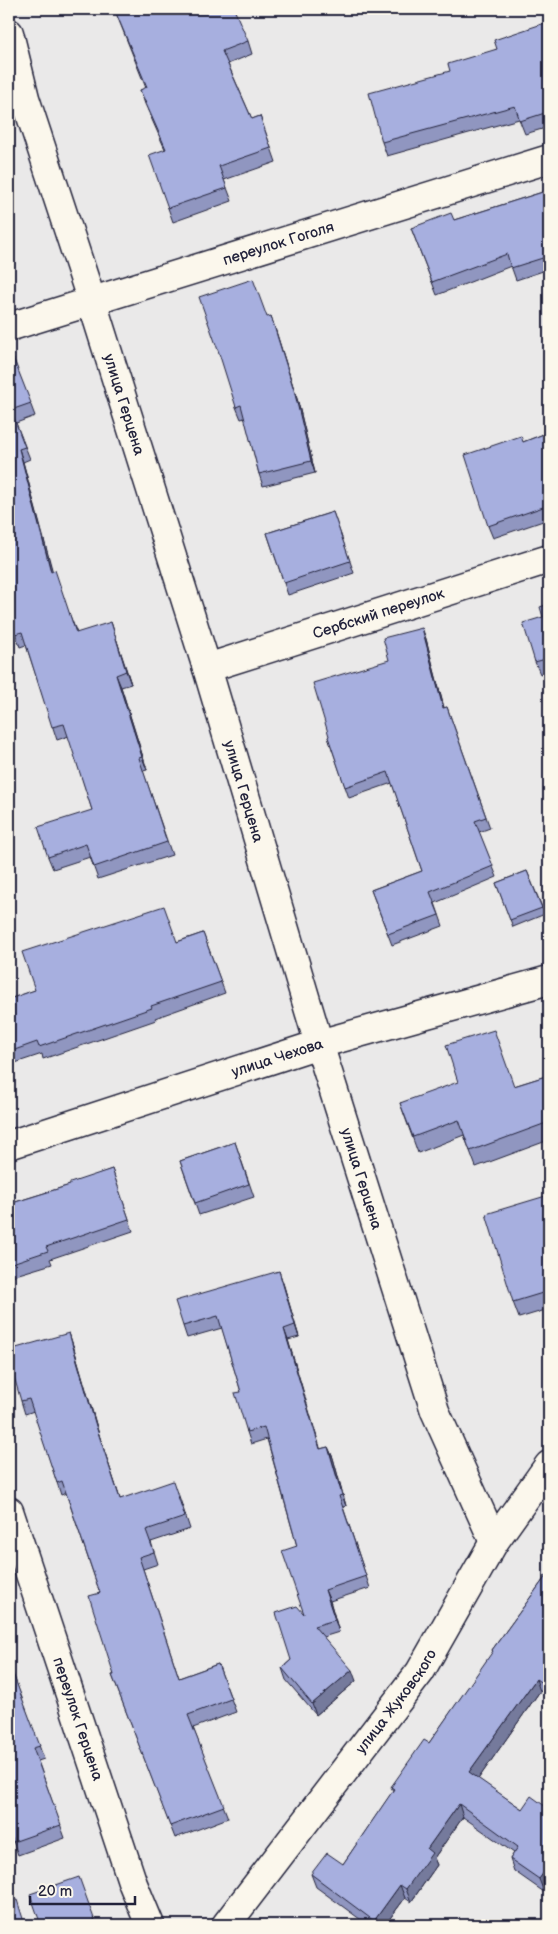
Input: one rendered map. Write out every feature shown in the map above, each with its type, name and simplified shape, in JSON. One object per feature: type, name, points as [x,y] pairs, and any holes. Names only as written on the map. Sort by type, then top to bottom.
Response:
[{"type":"street","name":"улица Герцена","points":[[9,33],[25,98],[92,302],[207,668],[319,1044],[435,1411],[494,1542]]},
{"type":"street","name":"переулок Гоголя","points":[[9,328],[549,159]]},
{"type":"street","name":"Сербский переулок","points":[[207,668],[549,560]]},
{"type":"street","name":"улица Чехова","points":[[9,1145],[319,1044],[549,980]]},
{"type":"street","name":"улица Жуковского","points":[[226,1925],[420,1672],[494,1542],[549,1465]]},
{"type":"street","name":"переулок Герцена","points":[[9,1511],[133,1884],[150,1925]]},
{"type":"building","points":[[120,9],[234,9],[248,41],[222,51],[252,119],[260,116],[271,148],[219,166],[227,188],[168,208],[149,155],[166,149],[140,90],[147,87],[116,13],[121,11]]},
{"type":"building","points":[[543,9],[549,9],[549,101],[545,102],[548,112],[520,121],[515,106],[382,142],[369,93],[450,71],[448,64],[497,49],[494,40],[548,22]]},
{"type":"building","points":[[549,190],[549,256],[511,268],[507,254],[432,282],[411,228],[451,213],[454,220]]},
{"type":"building","points":[[253,279],[267,317],[271,316],[294,390],[311,461],[259,474],[241,405],[236,407],[199,297]]},
{"type":"building","points":[[9,347],[31,403],[11,410],[25,447],[19,449],[51,572],[55,570],[76,633],[111,622],[126,671],[116,675],[142,757],[139,758],[167,842],[94,867],[86,844],[48,857],[38,827],[92,810],[64,724],[52,727],[22,632],[15,634],[9,615]]},
{"type":"building","points":[[549,432],[549,505],[488,526],[465,455],[521,436],[523,442]]},
{"type":"building","points":[[333,512],[350,561],[284,583],[267,533]]},
{"type":"building","points":[[549,604],[549,658],[535,662],[523,623],[543,617],[540,607]]},
{"type":"building","points":[[422,628],[443,708],[447,707],[486,817],[475,821],[493,866],[430,892],[439,915],[388,934],[371,890],[422,871],[388,772],[345,787],[328,737],[313,683],[389,660],[383,638]]},
{"type":"building","points":[[527,871],[542,908],[510,920],[496,883]]},
{"type":"building","points":[[164,906],[177,942],[203,933],[221,982],[39,1047],[37,1042],[9,1052],[9,999],[35,990],[22,952]]},
{"type":"building","points":[[494,1030],[514,1086],[549,1075],[549,1122],[470,1151],[459,1120],[413,1137],[400,1103],[458,1082],[446,1045]]},
{"type":"building","points":[[235,1142],[249,1184],[195,1203],[180,1161]]},
{"type":"building","points":[[112,1169],[129,1219],[46,1247],[48,1251],[9,1264],[9,1204],[70,1185],[70,1183]]},
{"type":"building","points":[[549,1195],[549,1291],[513,1302],[486,1214]]},
{"type":"building","points":[[279,1271],[295,1325],[284,1329],[320,1449],[328,1447],[342,1495],[339,1496],[366,1576],[325,1590],[335,1620],[314,1626],[352,1670],[312,1704],[282,1668],[291,1660],[276,1613],[297,1606],[304,1614],[282,1551],[297,1546],[264,1427],[247,1432],[235,1393],[241,1392],[218,1316],[183,1326],[175,1301]]},
{"type":"building","points":[[69,1333],[96,1426],[120,1499],[173,1481],[185,1517],[146,1530],[154,1552],[139,1557],[179,1678],[218,1664],[231,1699],[188,1715],[224,1806],[170,1826],[112,1675],[114,1675],[89,1596],[100,1593],[62,1481],[57,1483],[29,1399],[21,1401],[9,1359],[9,1350]]},
{"type":"building","points":[[549,1572],[549,1688],[536,1679],[469,1772],[522,1809],[531,1796],[549,1809],[549,1865],[539,1879],[510,1859],[518,1847],[459,1804],[427,1849],[432,1853],[406,1889],[400,1885],[374,1921],[311,1874],[327,1853],[343,1864],[394,1789],[391,1787],[424,1740],[429,1743],[492,1650]]},
{"type":"building","points":[[9,1663],[40,1746],[33,1748],[61,1825],[13,1842],[9,1830]]},
{"type":"building","points":[[79,1877],[96,1924],[41,1925],[30,1894]]},
{"type":"building","points":[[17,1900],[25,1925],[9,1925],[9,1902]]}]
